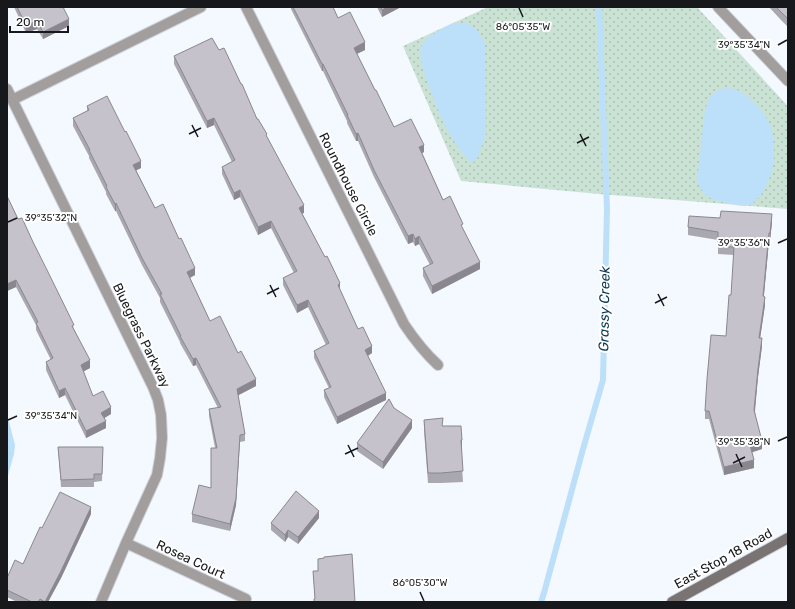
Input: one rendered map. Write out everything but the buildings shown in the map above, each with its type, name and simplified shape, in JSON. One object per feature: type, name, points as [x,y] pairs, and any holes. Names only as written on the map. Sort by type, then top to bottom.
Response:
[{"type":"street","points":[[12,100],[200,7]]},
{"type":"street","name":"Roundhouse Circle","points":[[246,7],[404,324],[415,341],[438,365]]},
{"type":"street","points":[[718,7],[788,81]]},
{"type":"street","name":"Bluegrass Parkway","points":[[7,89],[153,387],[158,400],[161,415],[162,438],[157,475],[126,542],[101,602]]},
{"type":"street","name":"East Stop 18 Road","points":[[672,602],[788,538]]},
{"type":"street","name":"Rosea Court","points":[[126,542],[246,599]]},
{"type":"green space","points":[[488,7],[697,7],[788,107],[788,209],[461,181],[403,46]]},
{"type":"water","points":[[453,23],[467,23],[477,30],[485,43],[486,134],[477,159],[474,162],[470,162],[455,143],[448,131],[425,76],[420,54],[421,47],[427,39]]},
{"type":"water","points":[[727,88],[738,90],[753,101],[769,122],[773,136],[774,162],[770,178],[756,201],[745,206],[712,199],[705,194],[697,181],[705,109],[710,97],[718,90]]},
{"type":"water","points":[[7,414],[15,445],[7,479]]},
{"type":"waterway","name":"Grassy Creek","points":[[541,602],[603,380],[607,209],[599,7]]}]
